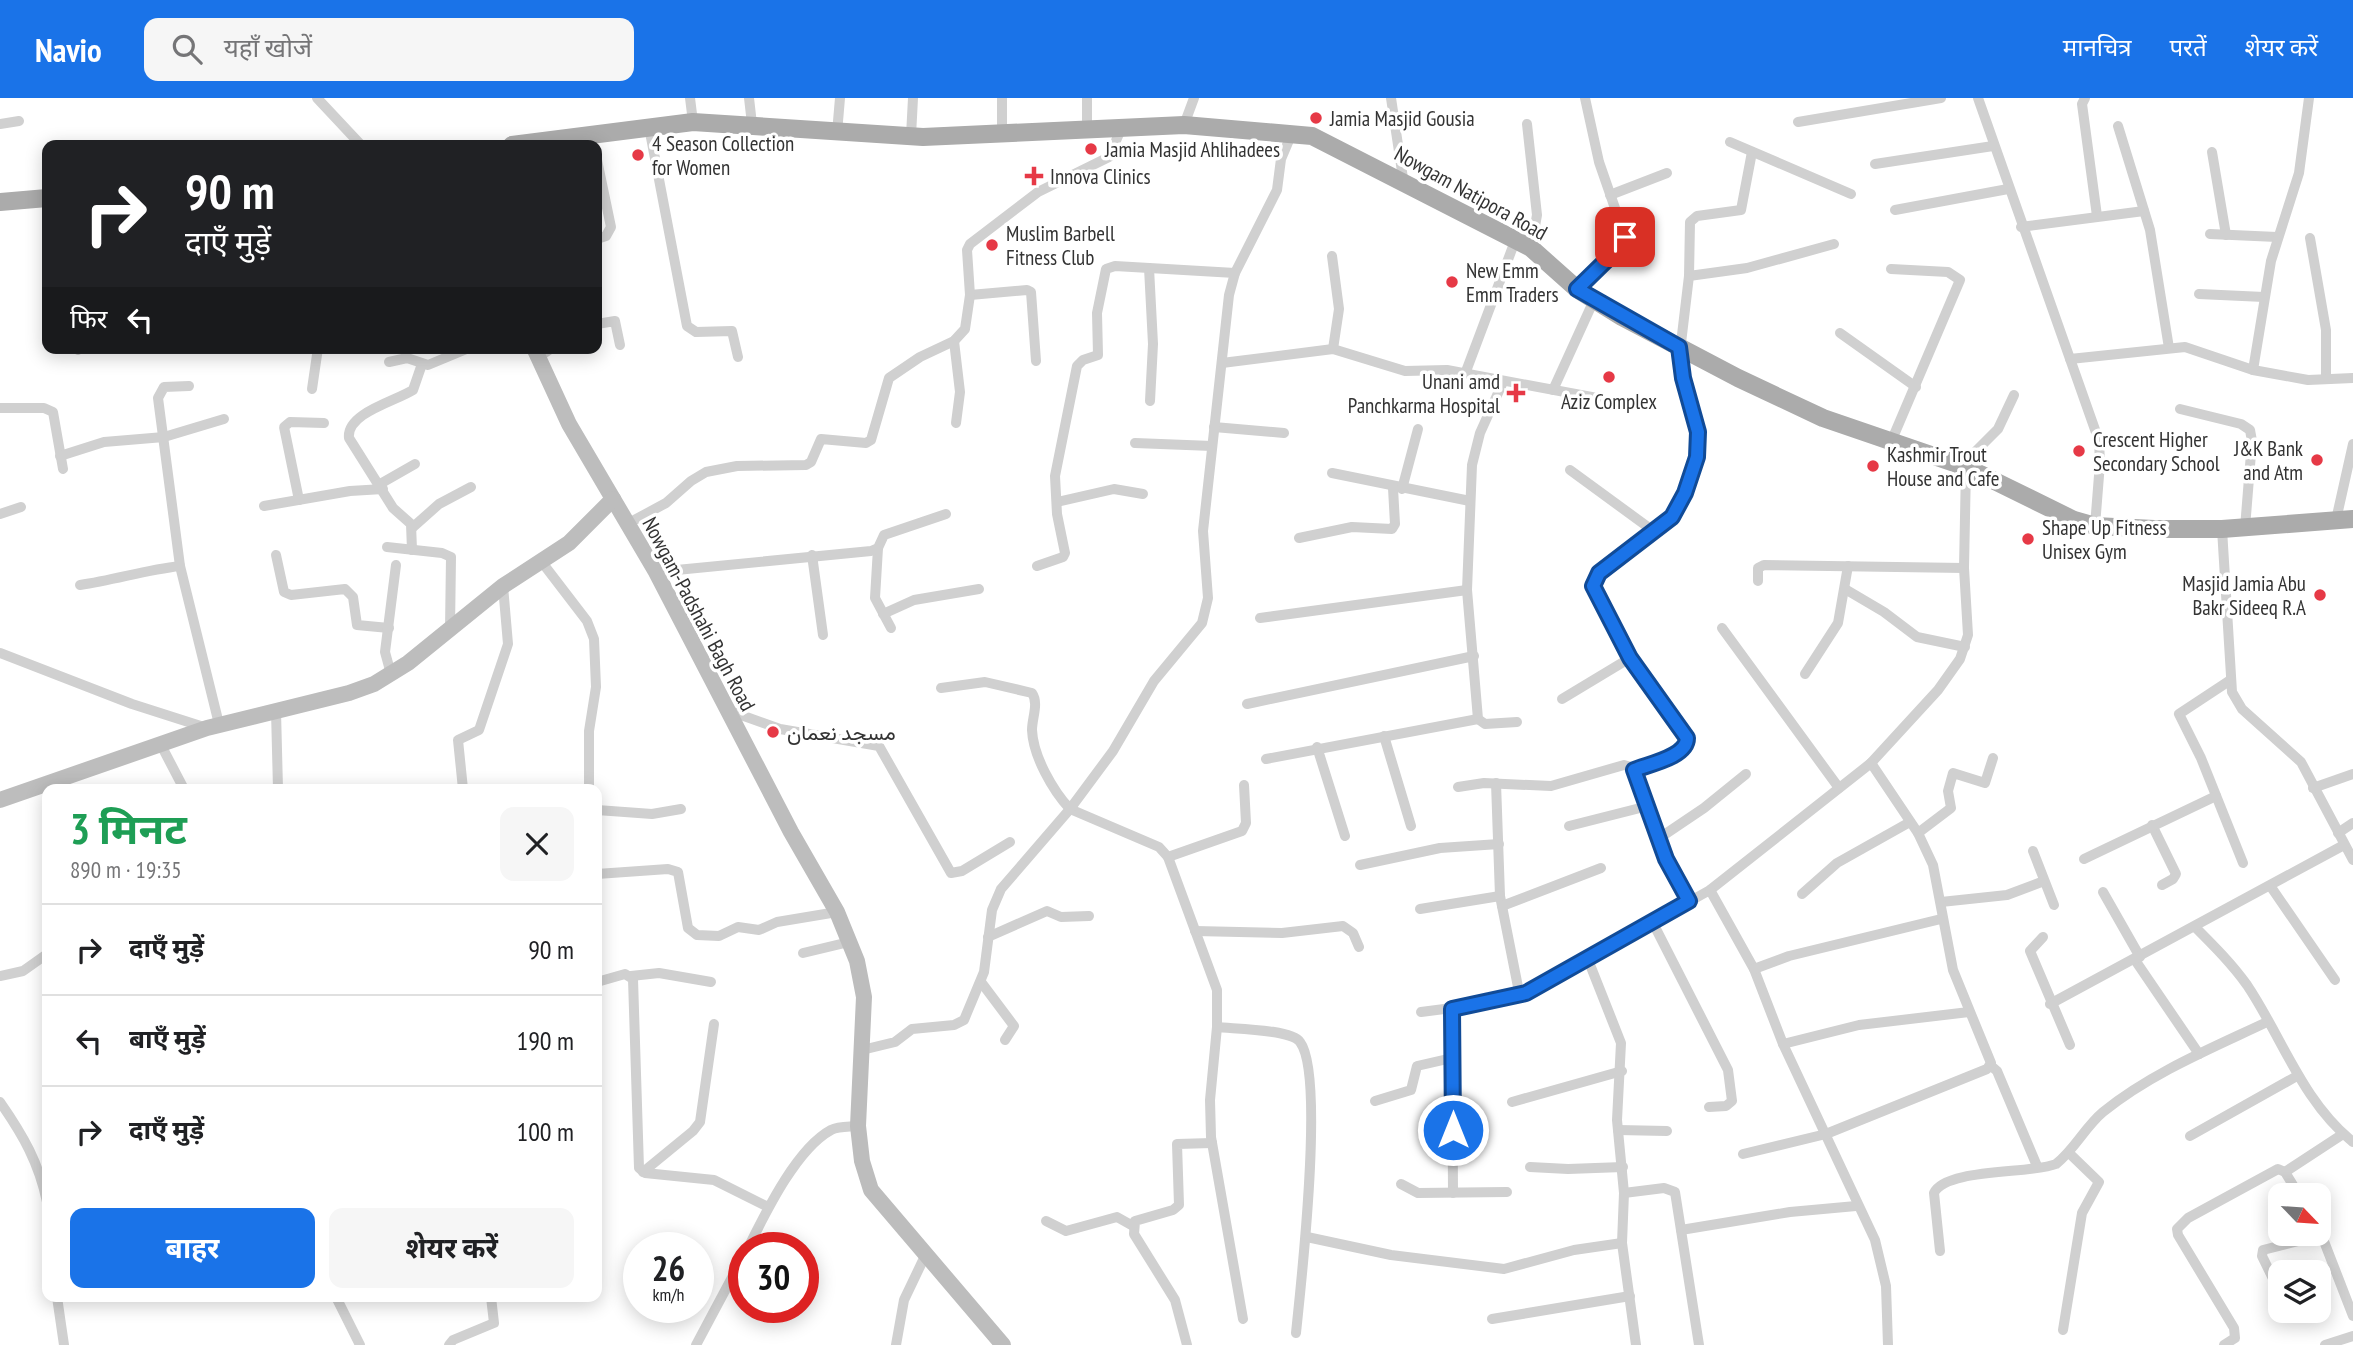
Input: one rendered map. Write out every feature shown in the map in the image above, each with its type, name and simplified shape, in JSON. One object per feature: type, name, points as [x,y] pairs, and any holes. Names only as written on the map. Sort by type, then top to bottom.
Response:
[{"type":"main road","name":"Nowgam Natipora Road","points":[[594,139],[649,127],[693,122],[911,136],[1184,125],[1312,136],[1335,145],[1404,185],[1450,205],[1523,244],[1577,289],[1679,347],[1823,418],[1966,467],[2074,520],[2095,526],[2222,529],[2345,519]]},
{"type":"main road","points":[[0,202],[42,198]]},
{"type":"main road","name":"Nowgam-Padshahi Bagh Road","points":[[543,354],[569,424],[656,572],[836,912],[857,961],[864,997],[858,1126],[862,1161],[870,1190],[1003,1345]]},
{"type":"main road","points":[[43,784],[213,726],[362,689],[391,674],[503,586],[578,535],[613,499]]},
{"type":"main road","points":[[0,800],[42,784]]},
{"type":"street","points":[[317,98],[355,140]]},
{"type":"street","points":[[690,98],[693,122]]},
{"type":"street","points":[[749,98],[752,124]]},
{"type":"street","points":[[837,133],[840,98]]},
{"type":"street","points":[[911,136],[914,98]]},
{"type":"street","points":[[1002,98],[1002,132]]},
{"type":"street","points":[[1087,98],[1087,130]]},
{"type":"street","points":[[1184,125],[1194,98]]},
{"type":"street","points":[[1391,98],[1404,185]]},
{"type":"street","points":[[1577,289],[1624,241],[1625,232],[1599,162],[1585,98]]},
{"type":"street","points":[[1798,122],[1941,98]]},
{"type":"street","points":[[1978,98],[2021,227],[2099,441],[2095,526]]},
{"type":"street","points":[[2085,98],[2082,104],[2097,216]]},
{"type":"street","points":[[2253,370],[2277,237],[2299,173],[2309,98]]},
{"type":"street","points":[[0,124],[19,121]]},
{"type":"street","points":[[1465,374],[1537,215],[1527,124]]},
{"type":"street","points":[[2118,126],[2154,252],[2169,348]]},
{"type":"street","points":[[649,127],[687,326],[701,333],[732,331],[738,357]]},
{"type":"street","points":[[627,524],[666,503],[706,472],[737,466],[806,465],[813,458],[818,442],[825,438],[869,442],[889,378],[908,364],[954,341],[965,329],[970,295],[967,250],[970,244],[1038,192],[1106,159],[1114,149],[1121,129]]},
{"type":"street","points":[[862,1050],[895,1042],[920,1026],[961,1023],[974,1003],[981,982],[992,909],[1001,889],[1070,809],[1113,751],[1154,681],[1196,633],[1205,615],[1208,598],[1203,530],[1227,305],[1235,273],[1277,190],[1281,159],[1292,133]]},
{"type":"street","points":[[1730,142],[1851,194]]},
{"type":"street","points":[[1875,164],[1993,146]]},
{"type":"street","points":[[1634,770],[1681,751],[1688,743],[1630,658],[1595,591],[1593,580],[1677,509],[1697,457],[1698,432],[1683,378],[1679,347],[1689,276],[1691,218],[1741,210],[1752,152]]},
{"type":"street","points":[[2212,152],[2227,235]]},
{"type":"street","points":[[1610,195],[1667,173]]},
{"type":"street","points":[[602,184],[611,226],[606,236],[602,237]]},
{"type":"street","points":[[1895,210],[2008,189]]},
{"type":"street","points":[[2021,227],[2144,211]]},
{"type":"street","points":[[2210,234],[2277,237]]},
{"type":"street","points":[[2310,238],[2326,330],[2326,379]]},
{"type":"street","points":[[1689,276],[1747,268],[1834,244]]},
{"type":"street","points":[[1332,256],[1339,309],[1333,349]]},
{"type":"street","points":[[1037,566],[1063,557],[1065,553],[1057,502],[1056,467],[1075,371],[1079,362],[1096,357],[1098,352],[1097,313],[1103,273],[1115,266],[1235,273]]},
{"type":"street","points":[[1149,268],[1153,344],[1150,401]]},
{"type":"street","points":[[1891,269],[1948,272],[1960,280],[1891,442]]},
{"type":"street","points":[[970,295],[1027,290],[1031,292],[1036,361]]},
{"type":"street","points":[[2199,294],[2264,298]]},
{"type":"street","points":[[1553,390],[1594,300]]},
{"type":"street","points":[[602,323],[615,321],[621,345]]},
{"type":"street","points":[[1839,332],[1916,387]]},
{"type":"street","points":[[954,341],[960,393],[956,423]]},
{"type":"street","points":[[2070,359],[2169,348],[2195,349],[2230,365],[2253,370],[2308,380],[2353,378]]},
{"type":"street","points":[[1222,363],[1333,349],[1405,370],[1440,369],[1597,398]]},
{"type":"street","points":[[312,389],[317,354]]},
{"type":"street","points":[[390,362],[407,358],[422,364],[433,363],[455,354]]},
{"type":"street","points":[[412,550],[412,528],[393,508],[349,438],[349,427],[391,398],[413,390],[422,364]]},
{"type":"street","points":[[1503,382],[1476,442],[1466,590],[1478,719],[1481,724],[1517,722]]},
{"type":"street","points":[[0,653],[115,698],[213,726],[180,566],[158,398],[161,389],[189,386]]},
{"type":"street","points":[[1422,1012],[1452,1009],[1531,990],[1653,923],[1710,890],[1871,763],[1938,690],[1965,647],[1968,624],[1964,568],[1966,467],[1972,455],[1998,429],[2014,395]]},
{"type":"street","points":[[0,408],[44,408],[52,412],[63,469]]},
{"type":"street","points":[[2180,409],[2241,424],[2250,430],[2245,528]]},
{"type":"street","points":[[60,456],[104,442],[164,437],[224,419]]},
{"type":"street","points":[[299,500],[284,427],[290,422],[324,423]]},
{"type":"street","points":[[1214,427],[1284,433]]},
{"type":"street","points":[[1299,538],[1352,527],[1392,529],[1395,524],[1397,489],[1418,429]]},
{"type":"street","points":[[1135,443],[1212,446]]},
{"type":"street","points":[[2345,519],[2353,444]]},
{"type":"street","points":[[264,506],[381,486],[415,464]]},
{"type":"street","points":[[1570,470],[1652,530]]},
{"type":"street","points":[[1332,473],[1397,489],[1470,501]]},
{"type":"street","points":[[412,528],[439,504],[471,487]]},
{"type":"street","points":[[1057,502],[1108,490],[1143,494]]},
{"type":"street","points":[[0,514],[21,507]]},
{"type":"street","points":[[891,628],[874,591],[878,548],[884,535],[946,514]]},
{"type":"street","points":[[2222,529],[2229,681],[2242,709],[2292,751],[2353,860]]},
{"type":"street","points":[[387,547],[447,554],[453,560],[450,629]]},
{"type":"street","points":[[656,572],[878,548]]},
{"type":"street","points":[[276,555],[284,592],[291,595],[345,589],[353,597],[357,625],[389,628]]},
{"type":"street","points":[[812,555],[823,635]]},
{"type":"street","points":[[541,561],[587,621],[594,639],[596,687],[589,731],[589,784]]},
{"type":"street","points":[[391,674],[385,652],[396,565]]},
{"type":"street","points":[[1758,581],[1761,565],[1964,568]]},
{"type":"street","points":[[80,585],[127,578],[141,570],[180,566]]},
{"type":"street","points":[[1805,674],[1838,623],[1848,566]]},
{"type":"street","points":[[462,784],[457,743],[461,737],[477,733],[508,644],[503,586]]},
{"type":"street","points":[[883,614],[914,600],[979,589]]},
{"type":"street","points":[[1845,589],[1884,612],[1917,638],[1965,647]]},
{"type":"street","points":[[1260,618],[1466,590]]},
{"type":"street","points":[[1722,628],[1839,788]]},
{"type":"street","points":[[1247,704],[1474,656]]},
{"type":"street","points":[[1562,699],[1630,658]]},
{"type":"street","points":[[941,688],[985,681],[1032,693],[1036,700],[1034,740],[1051,782],[1070,809],[1154,845],[1168,857],[1217,990],[1217,1027],[1210,1100],[1212,1143],[1243,1319]]},
{"type":"street","points":[[2229,681],[2179,714],[2243,863]]},
{"type":"street","points":[[276,710],[279,784]]},
{"type":"street","points":[[727,710],[780,729],[872,742],[879,746],[951,873],[962,871],[1010,842]]},
{"type":"street","points":[[1266,758],[1478,719]]},
{"type":"street","points":[[1384,736],[1411,826]]},
{"type":"street","points":[[161,745],[181,784]]},
{"type":"street","points":[[1317,747],[1345,836]]},
{"type":"street","points":[[1917,833],[1951,808],[1948,791],[1955,772],[1978,783],[1985,783],[1993,758]]},
{"type":"street","points":[[1871,763],[1917,833],[1933,865],[1941,902],[1941,919],[1954,970],[1990,1065],[1997,1071],[2037,1167]]},
{"type":"street","points":[[1458,787],[1496,783],[1539,787],[1624,765],[1634,770],[1658,838],[1689,901]]},
{"type":"street","points":[[1658,838],[1704,808],[1746,774]]},
{"type":"street","points":[[2314,788],[2353,774]]},
{"type":"street","points":[[1496,783],[1501,901],[1519,992]]},
{"type":"street","points":[[1168,857],[1242,831],[1246,823],[1244,785]]},
{"type":"street","points":[[2084,859],[2216,796]]},
{"type":"street","points":[[1569,826],[1648,806]]},
{"type":"street","points":[[602,810],[652,814],[681,809]]},
{"type":"street","points":[[1802,894],[1837,863],[1910,822]]},
{"type":"street","points":[[2338,833],[2353,823]]},
{"type":"street","points":[[2152,825],[2176,874],[2162,885]]},
{"type":"street","points":[[1360,865],[1440,848],[1499,844]]},
{"type":"street","points":[[2050,1004],[2196,928],[2344,845]]},
{"type":"street","points":[[2033,851],[2054,905]]},
{"type":"street","points":[[1420,909],[1501,901],[1601,868]]},
{"type":"street","points":[[602,874],[668,869],[678,872],[688,928],[697,936],[719,936],[738,928],[759,930],[778,922],[836,912]]},
{"type":"street","points":[[1941,902],[2007,895],[2044,881]]},
{"type":"street","points":[[2271,887],[2335,980]]},
{"type":"street","points":[[1710,890],[1754,969],[1783,1044],[1826,1134],[1856,1206],[1875,1240],[1887,1297],[1888,1345]]},
{"type":"street","points":[[2103,892],[2137,958],[2199,1054]]},
{"type":"street","points":[[988,937],[1046,911],[1061,918],[1088,916]]},
{"type":"street","points":[[1754,969],[1789,956],[1941,919]]},
{"type":"street","points":[[1653,923],[1728,1070],[1732,1101],[1726,1106],[1709,1107]]},
{"type":"street","points":[[1195,931],[1282,933],[1343,926],[1353,933],[1359,947]]},
{"type":"street","points":[[2196,928],[2238,972],[2297,1076],[2343,1134],[2353,1142]]},
{"type":"street","points":[[2043,937],[2030,951],[2050,1004],[2070,1045]]},
{"type":"street","points":[[803,953],[849,942]]},
{"type":"street","points":[[1587,957],[1618,1029],[1622,1071],[1618,1130],[1624,1193],[1622,1243],[1636,1345]]},
{"type":"street","points":[[0,976],[23,971],[42,958]]},
{"type":"street","points":[[602,981],[625,974],[631,976],[659,973],[710,982]]},
{"type":"street","points":[[631,976],[634,983],[638,1163],[643,1172]]},
{"type":"street","points":[[981,982],[1014,1026],[1005,1040]]},
{"type":"street","points":[[1452,1009],[1453,1193]]},
{"type":"street","points":[[1783,1044],[1859,1025],[1969,1012]]},
{"type":"street","points":[[1940,1251],[1934,1193],[1936,1188],[1956,1179],[2049,1167],[2069,1153],[2099,1115],[2119,1100],[2199,1054],[2267,1022]]},
{"type":"street","points":[[643,1172],[693,1131],[700,1122],[714,1024]]},
{"type":"street","points":[[1217,1027],[1282,1033],[1295,1037],[1303,1047],[1311,1083],[1307,1237],[1296,1333]]},
{"type":"street","points":[[1375,1101],[1411,1090],[1414,1070],[1419,1065],[1452,1058]]},
{"type":"street","points":[[1743,1154],[1826,1134],[1990,1065]]},
{"type":"street","points":[[1512,1102],[1622,1071]]},
{"type":"street","points":[[2190,1136],[2297,1076]]},
{"type":"street","points":[[0,1102],[20,1130],[42,1174]]},
{"type":"street","points":[[756,1232],[768,1207],[795,1167],[825,1135],[838,1128],[858,1126]]},
{"type":"street","points":[[1618,1130],[1667,1131]]},
{"type":"street","points":[[2285,1172],[2343,1134]]},
{"type":"street","points":[[1187,1345],[1175,1300],[1134,1234],[1133,1226],[1135,1221],[1173,1210],[1178,1205],[1177,1144],[1212,1143]]},
{"type":"street","points":[[2063,1330],[2082,1213],[2099,1181],[2069,1153]]},
{"type":"street","points":[[1530,1167],[1623,1167]]},
{"type":"street","points":[[2224,1345],[2235,1338],[2234,1328],[2178,1235],[2177,1229],[2188,1218],[2278,1169],[2285,1172],[2292,1183]]},
{"type":"street","points":[[643,1172],[714,1180],[768,1207]]},
{"type":"street","points":[[1401,1184],[1413,1192],[1507,1192]]},
{"type":"street","points":[[1624,1193],[1671,1189],[1676,1195],[1699,1345]]},
{"type":"street","points":[[1681,1230],[1790,1212],[1856,1206]]},
{"type":"street","points":[[1046,1221],[1066,1231],[1117,1217],[1133,1226]]},
{"type":"street","points":[[1307,1237],[1391,1255],[1504,1269],[1574,1250],[1622,1243]]},
{"type":"street","points":[[2268,1268],[2262,1256],[2263,1250],[2275,1246]]},
{"type":"street","points":[[2326,1246],[2353,1316]]},
{"type":"street","points":[[896,1345],[904,1300],[925,1256]]},
{"type":"street","points":[[696,1345],[728,1285]]},
{"type":"street","points":[[1492,1319],[1630,1296]]},
{"type":"street","points":[[58,1302],[64,1345]]},
{"type":"street","points":[[338,1302],[360,1345]]},
{"type":"street","points":[[449,1345],[453,1340],[494,1323],[492,1302]]},
{"type":"street","points":[[2325,1345],[2353,1336]]},
{"type":"place","name":"Jamia Masjid Gousia","points":[[1316,118]]},
{"type":"place","name":"Jamia Masjid Ahlihadees","points":[[1091,149]]},
{"type":"place","name":"4 Season Collection for Women","points":[[638,155]]},
{"type":"place","name":"Innova Clinics","points":[[1034,176]]},
{"type":"place","name":"Muslim Barbell Fitness Club","points":[[992,245]]},
{"type":"place","name":"New Emm Emm Traders","points":[[1452,282]]},
{"type":"place","name":"Aziz Complex","points":[[1609,377]]},
{"type":"place","name":"Unani amd Panchkarma Hospital","points":[[1516,393]]},
{"type":"place","name":"Crescent Higher Secondary School","points":[[2079,451]]},
{"type":"place","name":"J&K Bank and Atm","points":[[2317,460]]},
{"type":"place","name":"Kashmir Trout House and Cafe","points":[[1873,466]]},
{"type":"place","name":"Shape Up Fitness Unisex Gym","points":[[2028,539]]},
{"type":"place","name":"Masjid Jamia Abu Bakr Sideeq R.A","points":[[2320,595]]},
{"type":"place","name":"مسجد نعمان","points":[[773,732]]},
{"type":"route","points":[[1453,1130],[1452,1009],[1519,992],[1526,993],[1689,901],[1666,859],[1634,770],[1681,751],[1688,743],[1687,738],[1630,658],[1593,586],[1593,580],[1599,573],[1672,517],[1685,493],[1697,457],[1698,432],[1683,378],[1679,347],[1577,289],[1623,244],[1625,237]]}]
